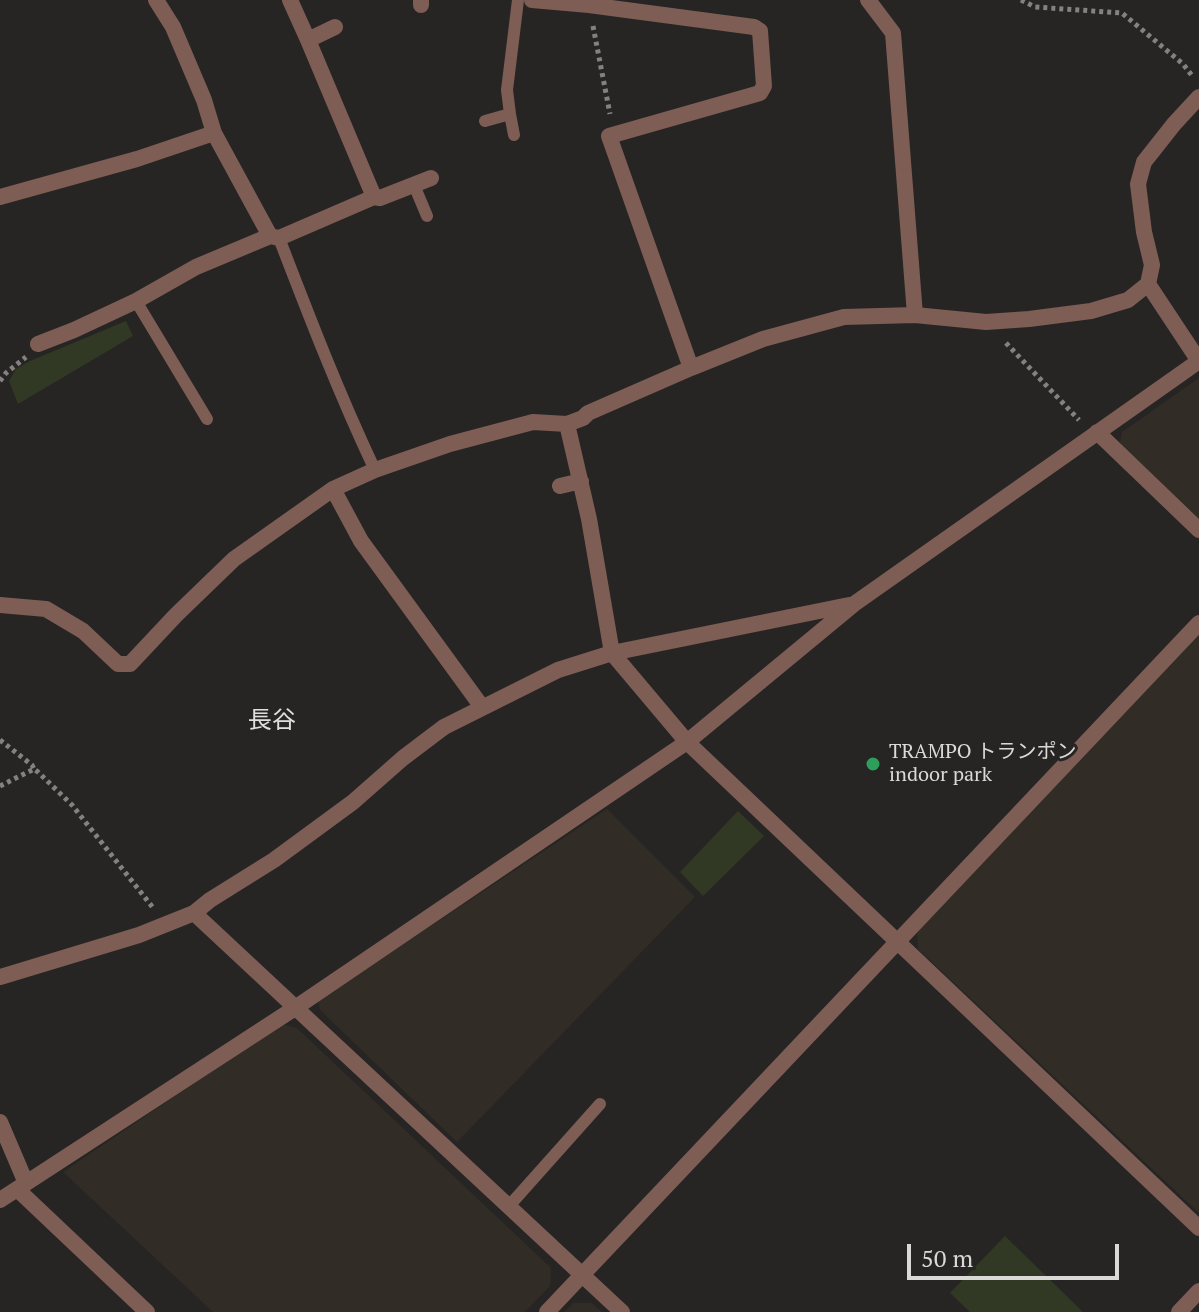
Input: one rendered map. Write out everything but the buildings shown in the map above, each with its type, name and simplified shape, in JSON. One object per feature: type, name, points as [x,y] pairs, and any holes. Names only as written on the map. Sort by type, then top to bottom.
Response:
[{"type":"street","points":[[156,0],[173,27],[214,133],[274,237]]},
{"type":"street","points":[[290,0],[374,197]]},
{"type":"street","points":[[532,0],[754,27],[760,31],[764,86],[760,93],[609,136],[691,368]]},
{"type":"street","points":[[868,0],[893,33],[915,315]]},
{"type":"street","points":[[308,40],[335,27]]},
{"type":"street","points":[[0,605],[46,609],[83,631],[118,664],[130,664],[234,559],[333,489],[375,470],[515,426],[533,422],[567,424],[763,339],[844,317],[915,315],[986,322],[1091,311],[1128,300],[1148,284],[1152,265],[1138,184],[1144,162],[1199,97]]},
{"type":"street","points":[[0,197],[137,159],[214,133]]},
{"type":"street","points":[[38,344],[136,301],[196,267],[374,197],[380,198],[431,178]]},
{"type":"street","points":[[0,1200],[295,1008],[687,742],[854,604],[1199,361],[1148,284]]},
{"type":"street","points":[[567,424],[581,481],[612,653],[687,742],[1199,1228]]},
{"type":"street","points":[[1095,434],[1199,530]]},
{"type":"street","points":[[560,486],[581,481]]},
{"type":"street","points":[[333,489],[361,541],[482,707]]},
{"type":"street","points":[[0,977],[139,935],[194,913],[353,802],[444,727],[558,670],[612,653],[854,604]]},
{"type":"street","points":[[547,1312],[1199,623]]},
{"type":"street","points":[[194,913],[622,1312]]},
{"type":"street","points":[[0,1122],[22,1186],[147,1312]]},
{"type":"street","points":[[1179,1312],[1199,1291]]},
{"type":"lane","points":[[514,135],[507,90],[518,0]]},
{"type":"lane","points":[[485,121],[510,114]]},
{"type":"lane","points":[[414,185],[427,216]]},
{"type":"lane","points":[[274,237],[375,470]]},
{"type":"lane","points":[[136,301],[207,419]]},
{"type":"lane","points":[[509,1206],[600,1104]]},
{"type":"path","points":[[1021,0],[1035,7],[1122,13],[1183,64],[1199,86]]},
{"type":"path","points":[[589,5],[614,135]]},
{"type":"path","points":[[986,322],[1095,434]]},
{"type":"path","points":[[0,381],[3,371],[33,352],[38,344]]},
{"type":"path","points":[[0,740],[32,765],[82,817],[163,924]]},
{"type":"path","points":[[0,786],[34,769]]},
{"type":"shaded area","points":[[1199,378],[1199,519],[1120,443],[1122,432]]},
{"type":"shaded area","points":[[1199,631],[1199,1213],[918,949],[917,930]]},
{"type":"shaded area","points":[[607,809],[695,897],[457,1142],[320,1010],[318,1001]]},
{"type":"shaded area","points":[[281,1024],[297,1028],[551,1268],[550,1286],[525,1312],[213,1312],[63,1172]]},
{"type":"shaded area","points":[[573,1303],[592,1303],[602,1312],[564,1312]]},
{"type":"green space","points":[[126,321],[133,336],[18,404],[9,381],[16,369]]},
{"type":"green space","points":[[738,811],[764,836],[703,896],[680,872]]},
{"type":"green space","points":[[1005,1236],[1083,1312],[970,1312],[950,1293]]},
{"type":"place","name":"TRAMPO トランポン indoor park","points":[[873,764]]},
{"type":"district","name":"長谷","points":[[272,721]]}]
